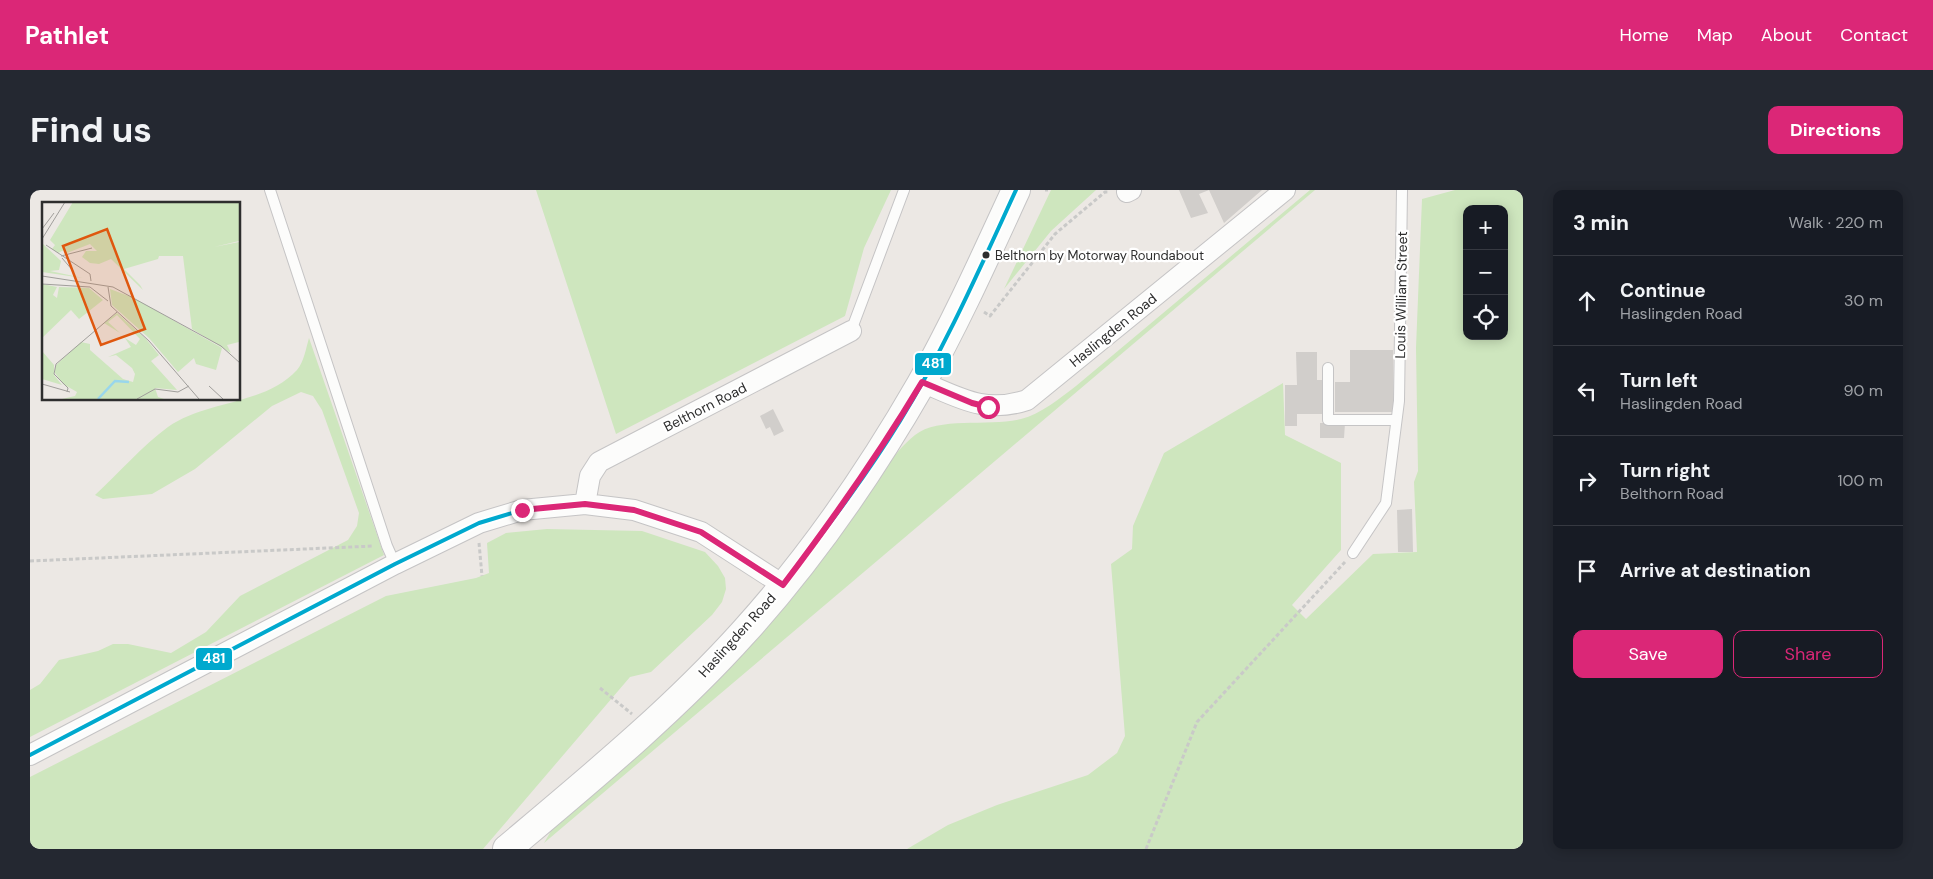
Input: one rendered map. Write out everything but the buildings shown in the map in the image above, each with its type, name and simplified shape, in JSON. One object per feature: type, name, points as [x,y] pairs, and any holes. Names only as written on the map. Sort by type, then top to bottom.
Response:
[{"type":"main road","name":"Haslingden Road","points":[[507,849],[648,727],[744,632],[783,585],[839,512],[882,449],[922,382],[1016,190]]},
{"type":"street","name":"Haslingden Road","points":[[922,382],[972,403],[988,407],[1012,405],[1027,400],[1285,190]]},
{"type":"street","name":"Belthorn Road","points":[[585,504],[590,476],[599,462],[852,331]]},
{"type":"street","points":[[30,755],[395,564],[475,525],[522,510],[585,504],[634,510],[701,532],[783,585]]},
{"type":"lane","points":[[270,190],[387,546],[395,564]]},
{"type":"lane","points":[[852,331],[904,190]]},
{"type":"lane","name":"Louis William Street","points":[[1353,554],[1386,503],[1399,401],[1402,190]]},
{"type":"lane","points":[[1328,368],[1328,420],[1396,420]]},
{"type":"path","points":[[963,301],[990,316],[1055,234],[1104,192],[1129,191]]},
{"type":"path","points":[[475,525],[482,576]]},
{"type":"path","points":[[30,561],[387,546]]},
{"type":"path","points":[[1146,849],[1198,722],[1353,554]]},
{"type":"path","points":[[600,688],[648,727]]},
{"type":"green space","points":[[536,190],[891,190],[864,248],[845,316],[616,434]]},
{"type":"green space","points":[[1051,190],[1096,190],[1051,231],[1004,289]]},
{"type":"green space","points":[[1310,190],[1315,190],[544,843],[555,824],[670,723],[753,643],[809,577],[849,523],[891,460],[915,435],[925,429],[937,426],[1021,419],[1043,410],[1076,386]]},
{"type":"green space","points":[[1455,190],[1523,190],[1523,849],[907,849],[948,825],[997,805],[1088,775],[1117,753],[1125,736],[1111,564],[1132,549],[1133,526],[1164,453],[1283,383],[1285,435],[1341,463],[1341,550],[1292,605],[1306,619],[1373,554],[1417,552],[1414,482],[1418,471],[1416,348],[1422,199]]},
{"type":"green space","points":[[309,338],[384,555],[30,737],[30,690],[40,684],[59,660],[98,651],[113,644],[128,644],[171,653],[206,632],[240,596],[348,540],[357,526],[359,513],[322,410],[313,396],[301,392],[272,406],[195,469],[152,494],[103,499],[95,495],[158,434],[168,427],[183,418],[269,390],[297,370],[303,359]]},
{"type":"green space","points":[[547,529],[642,531],[705,552],[718,566],[725,578],[726,589],[722,602],[712,615],[651,672],[630,677],[483,849],[30,849],[30,777],[386,596],[476,578],[489,573],[487,543],[506,533]]},
{"type":"transit line","name":"481","points":[[783,585],[858,484],[900,421],[932,365],[1016,190]]},
{"type":"transit line","name":"481","points":[[30,755],[395,564],[479,523],[522,510],[585,504],[634,510],[701,532],[783,585]]},
{"type":"place","name":"Belthorn by Motorway Roundabout","points":[[986,255]]},
{"type":"route","points":[[522,510],[556,505],[585,504],[634,510],[701,532],[783,585],[839,512],[882,449],[922,382],[972,403],[988,407]]}]
